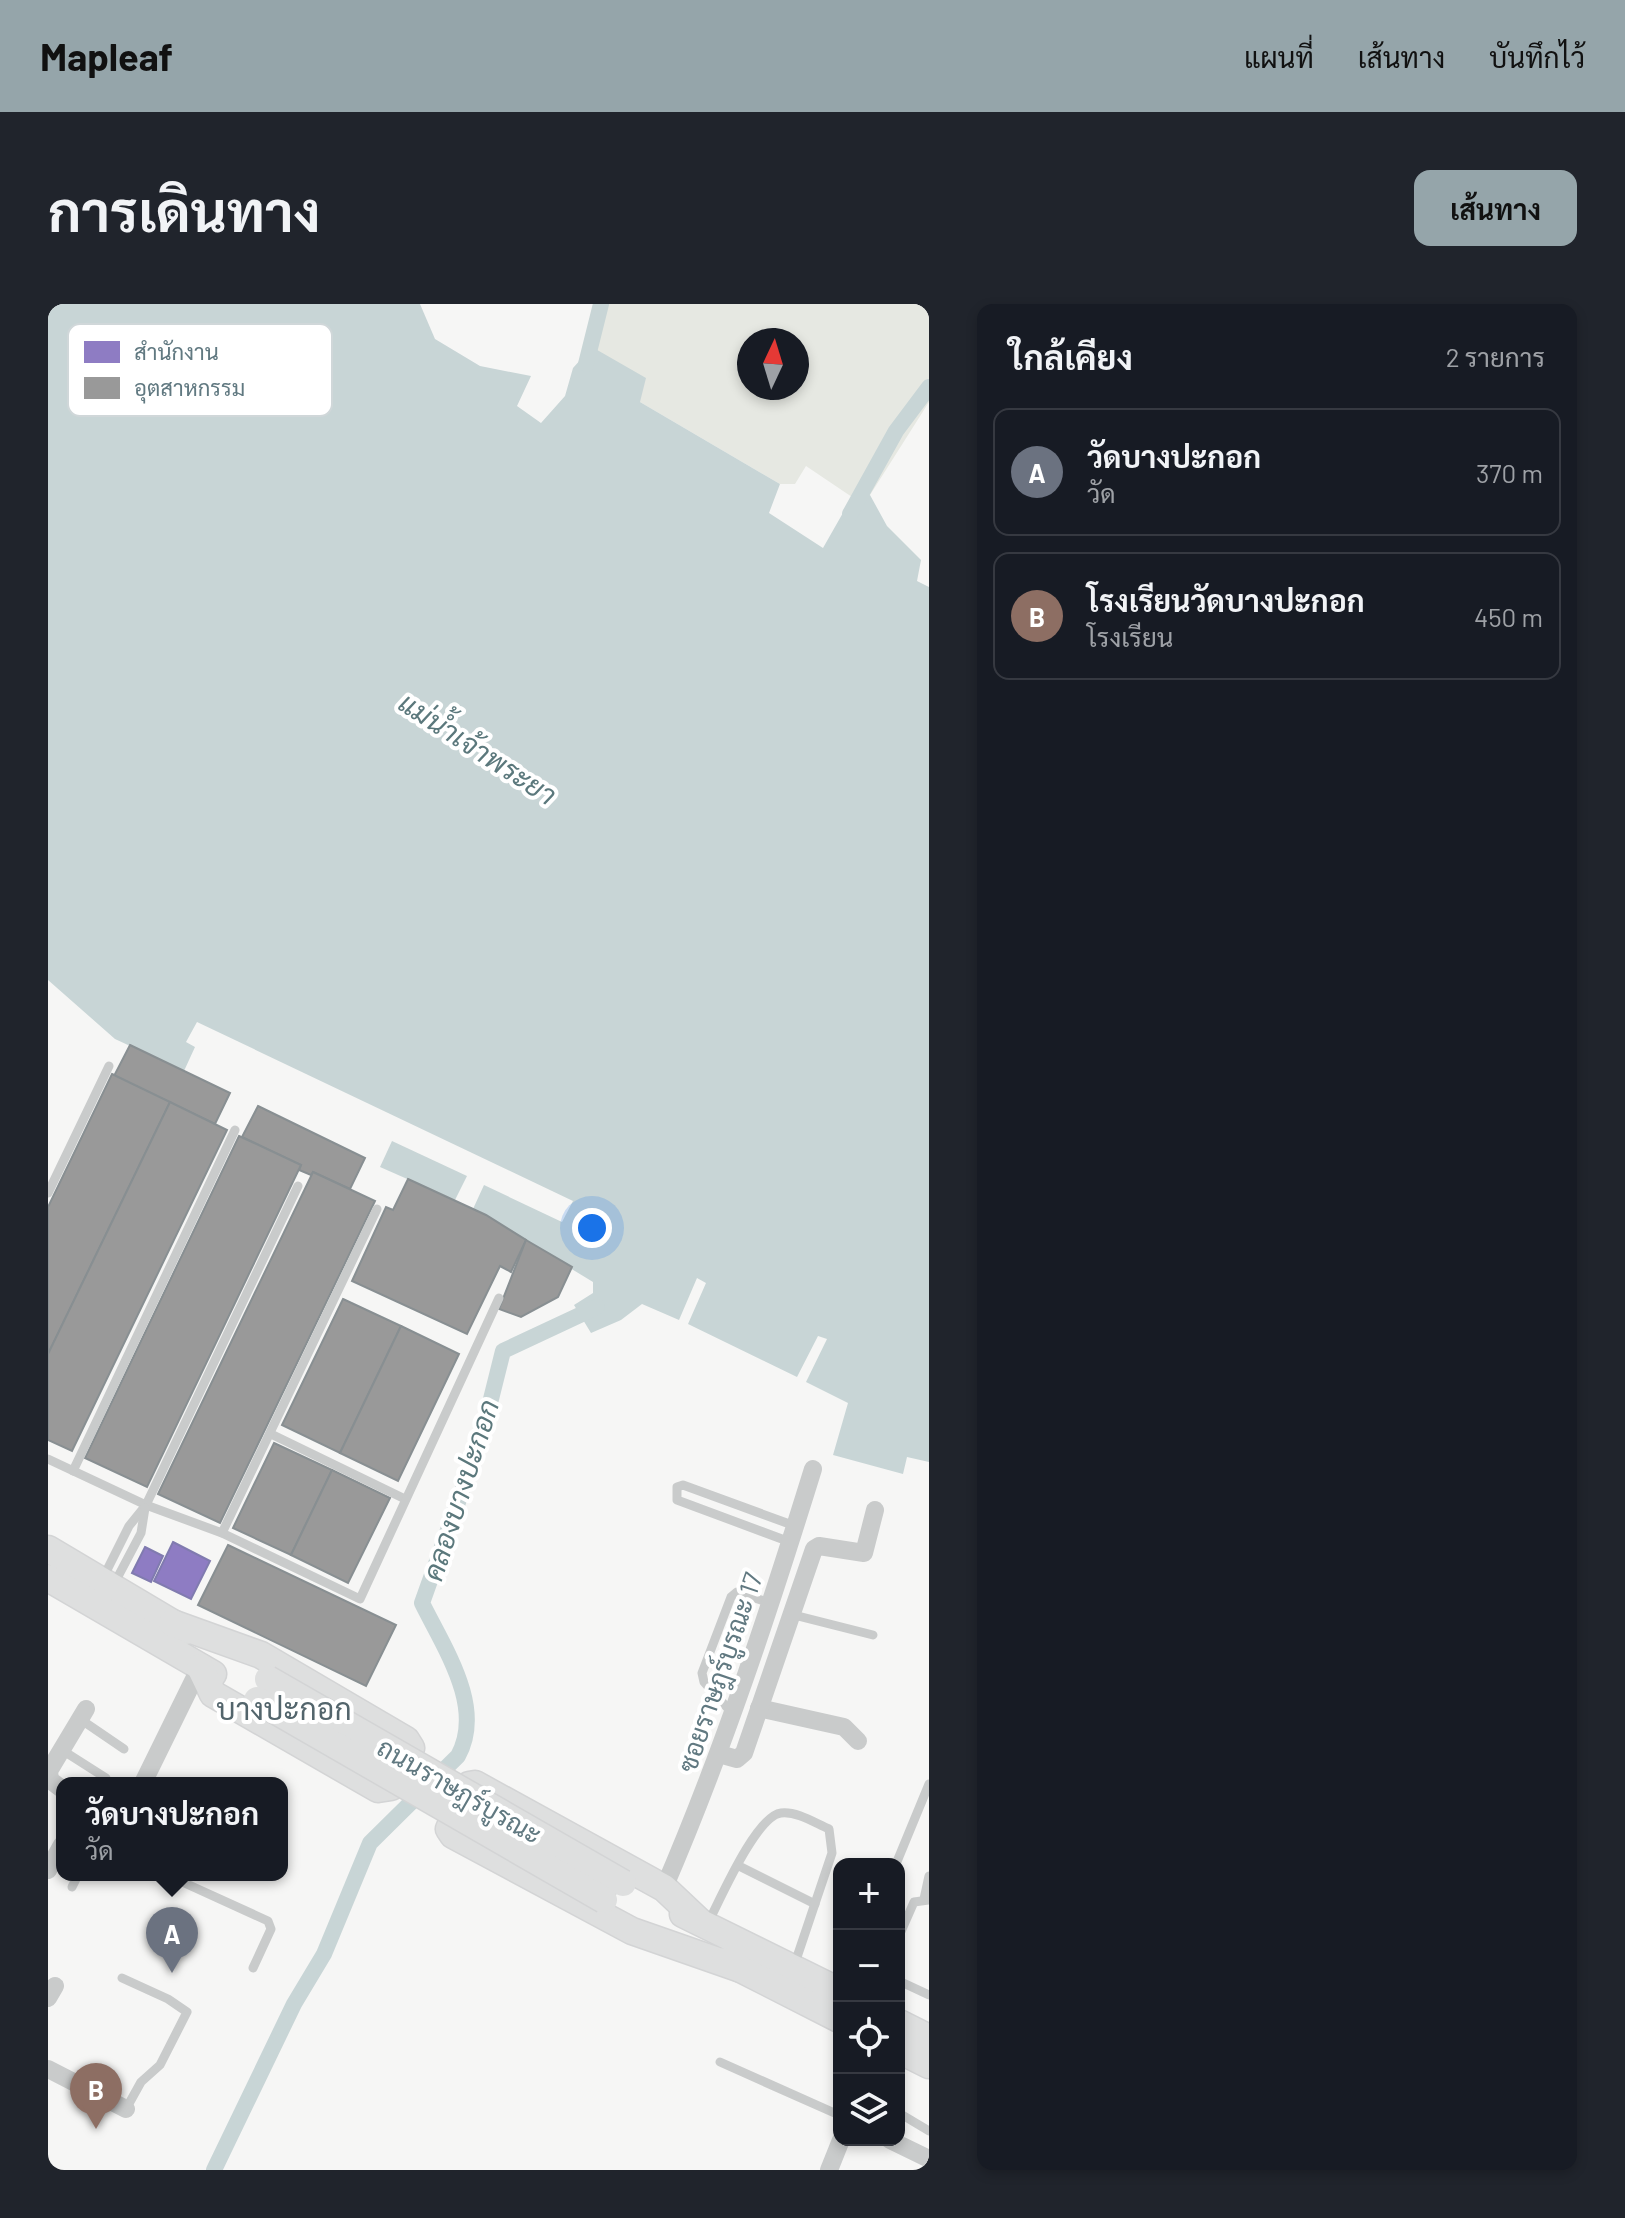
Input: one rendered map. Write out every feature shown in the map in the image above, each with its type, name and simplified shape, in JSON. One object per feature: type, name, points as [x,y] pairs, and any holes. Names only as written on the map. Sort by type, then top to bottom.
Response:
[{"type":"main road","name":"ถนนราษฎร์บูรณะ","points":[[48,1549],[172,1623],[263,1689],[738,1968],[833,2016]]},
{"type":"main road","name":"ถนนราษฎร์บูรณะ","points":[[48,1578],[200,1667],[263,1689]]},
{"type":"main road","points":[[172,1623],[261,1655],[406,1740],[411,1748],[391,1787],[378,1789],[213,1694],[200,1667]]},
{"type":"main road","points":[[703,1924],[664,1888],[475,1784],[469,1785],[449,1829],[453,1835],[632,1931],[738,1968]]},
{"type":"main road","name":"ถนนราษฎร์บูรณะ","points":[[613,1892],[703,1924],[833,1988]]},
{"type":"main road","points":[[905,2026],[929,2038]]},
{"type":"main road","points":[[905,2054],[929,2065]]},
{"type":"street","name":"ซอยราษฎร์บูรณะ 17","points":[[664,1888],[719,1754],[813,1469]]},
{"type":"street","points":[[719,1754],[737,1759],[744,1753],[814,1549],[819,1546],[864,1553],[875,1510]]},
{"type":"street","points":[[146,1777],[200,1667]]},
{"type":"street","points":[[759,1708],[844,1727],[858,1741]]},
{"type":"street","points":[[56,1783],[49,1776],[83,1714]]},
{"type":"street","points":[[48,2069],[126,2109]]},
{"type":"street","points":[[829,2170],[839,2146]]},
{"type":"street","points":[[902,2146],[929,2159]]},
{"type":"lane","points":[[48,1193],[109,1066]]},
{"type":"lane","points":[[73,1471],[235,1130]]},
{"type":"lane","points":[[107,1584],[129,1526],[146,1505],[298,1186]]},
{"type":"lane","points":[[222,1533],[377,1209]]},
{"type":"lane","points":[[48,1459],[146,1505],[222,1533],[360,1599],[499,1298]]},
{"type":"lane","points":[[271,1434],[405,1499]]},
{"type":"lane","points":[[683,1485],[793,1534],[677,1500],[677,1487],[683,1485]]},
{"type":"lane","points":[[733,1714],[704,1682],[702,1673],[731,1597],[737,1592],[771,1603]]},
{"type":"lane","points":[[790,1614],[873,1635]]},
{"type":"lane","points":[[83,1714],[124,1749]]},
{"type":"lane","points":[[62,1750],[104,1777]]},
{"type":"lane","points":[[898,1858],[929,1784]]},
{"type":"lane","points":[[703,1924],[754,1836],[771,1817],[781,1813],[799,1815],[829,1829],[832,1853],[793,1968]]},
{"type":"lane","points":[[739,1866],[815,1904]]},
{"type":"lane","points":[[902,1930],[914,1902],[926,1899],[929,1876]]},
{"type":"lane","points":[[72,1887],[75,1881]]},
{"type":"lane","points":[[180,1881],[268,1921],[271,1929],[253,1968]]},
{"type":"lane","points":[[122,1978],[168,1999],[187,2012],[160,2065],[141,2082],[126,2109]]},
{"type":"lane","points":[[905,1984],[929,1995]]},
{"type":"lane","points":[[720,2062],[833,2112]]},
{"type":"lane","points":[[905,2117],[929,2131]]},
{"type":"shaded area","points":[[595,304],[929,304],[929,402],[870,495],[852,497],[806,466],[795,484],[780,484],[640,402],[592,347]]},
{"type":"water","name":"แม่น้ำเจ้าพระยา","points":[[48,304],[420,304],[435,339],[480,366],[531,376],[517,406],[541,423],[565,396],[573,368],[592,347],[646,378],[640,402],[780,484],[769,513],[823,548],[852,497],[870,495],[887,526],[921,560],[917,581],[929,587],[929,1462],[907,1457],[903,1474],[833,1455],[848,1403],[806,1382],[827,1339],[818,1336],[797,1377],[688,1324],[706,1283],[697,1278],[679,1320],[642,1304],[621,1320],[591,1333],[574,1305],[593,1293],[593,1282],[473,1209],[484,1185],[562,1222],[573,1201],[197,1022],[186,1042],[195,1047],[184,1071],[115,1039],[48,980]]},
{"type":"water","points":[[392,1141],[467,1176],[455,1200],[380,1167]]},
{"type":"building: สำนักงาน","points":[[173,1542],[210,1561],[191,1599],[154,1581]]},
{"type":"building: สำนักงาน","points":[[145,1547],[163,1556],[151,1582],[132,1573]]},
{"type":"building: อุตสาหกรรม","points":[[130,1045],[230,1093],[215,1124],[114,1076]]},
{"type":"building: อุตสาหกรรม","points":[[112,1074],[170,1102],[48,1354],[48,1207]]},
{"type":"building: อุตสาหกรรม","points":[[170,1102],[227,1130],[72,1451],[48,1440],[48,1354]]},
{"type":"building: อุตสาหกรรม","points":[[258,1106],[365,1158],[350,1189],[313,1172],[311,1175],[299,1170],[301,1165],[242,1137]]},
{"type":"building: อุตสาหกรรม","points":[[239,1136],[301,1165],[147,1487],[85,1458]]},
{"type":"building: อุตสาหกรรม","points":[[313,1172],[375,1201],[220,1523],[158,1494]]},
{"type":"building: อุตสาหกรรม","points":[[408,1179],[486,1215],[526,1240],[511,1272],[500,1266],[467,1334],[352,1281],[386,1207],[393,1210]]},
{"type":"building: อุตสาหกรรม","points":[[526,1240],[572,1267],[558,1297],[521,1317],[499,1309]]},
{"type":"building: อุตสาหกรรม","points":[[343,1299],[401,1326],[340,1453],[282,1425]]},
{"type":"building: อุตสาหกรรม","points":[[401,1326],[459,1354],[398,1481],[340,1453]]},
{"type":"building: อุตสาหกรรม","points":[[274,1443],[332,1470],[291,1555],[233,1528]]},
{"type":"building: อุตสาหกรรม","points":[[332,1470],[390,1498],[348,1583],[291,1555]]},
{"type":"building: อุตสาหกรรม","points":[[228,1545],[396,1625],[366,1686],[198,1605]]},
{"type":"waterway","points":[[586,364],[601,304]]},
{"type":"waterway","points":[[850,514],[896,431],[929,387]]},
{"type":"waterway","name":"คลองบางปะกอก","points":[[214,2170],[294,2004],[324,1954],[370,1843],[458,1756],[465,1737],[467,1718],[458,1678],[422,1603],[482,1435],[503,1351],[597,1307]]},
{"type":"place","name":"วัดบางปะกอก","points":[[172,1973]]},
{"type":"place","name":"โรงเรียนวัดบางปะกอก","points":[[96,2129]]},
{"type":"district","name":"บางปะกอก","points":[[284,1708]]}]
